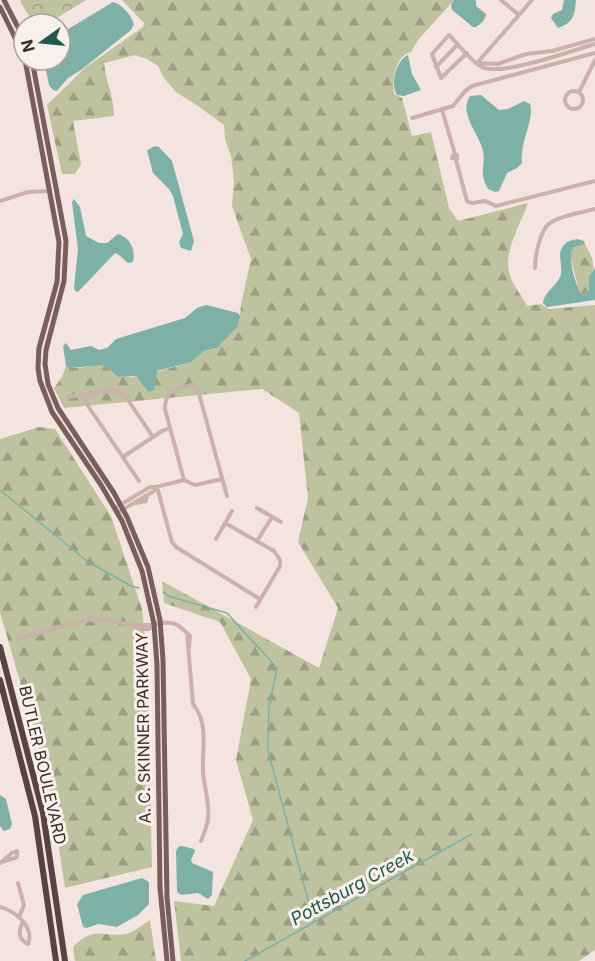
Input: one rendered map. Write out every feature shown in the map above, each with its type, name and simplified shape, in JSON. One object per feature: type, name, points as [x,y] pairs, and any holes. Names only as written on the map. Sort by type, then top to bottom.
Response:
[{"type":"highway","name":"BUTLER BOULEVARD","points":[[0,647],[44,820],[65,961]]},
{"type":"highway","name":"BUTLER BOULEVARD","points":[[0,680],[33,809],[56,961]]},
{"type":"main road","points":[[4,0],[12,16]]},
{"type":"main road","points":[[0,7],[12,32]]},
{"type":"main road","name":"A. C. SKINNER PARKWAY","points":[[27,72],[58,228],[59,262],[54,296],[39,348],[40,381],[52,412],[119,509]]},
{"type":"main road","name":"A. C. SKINNER PARKWAY","points":[[35,72],[66,240],[63,288],[46,350],[45,364],[48,384],[58,408],[119,509],[142,571],[163,660],[167,890],[173,961]]},
{"type":"main road","name":"A. C. SKINNER PARKWAY","points":[[155,624],[160,888],[166,961]]},
{"type":"street","points":[[501,0],[519,15]]},
{"type":"street","points":[[477,63],[531,0]]},
{"type":"street","points":[[467,53],[441,78],[432,57],[433,52],[448,35],[486,69],[528,64],[595,44]]},
{"type":"street","points":[[477,63],[498,64],[526,54],[552,51],[595,39]]},
{"type":"street","points":[[436,67],[458,44]]},
{"type":"street","points":[[412,118],[453,106],[472,86],[595,53]]},
{"type":"street","points":[[515,59],[517,66]]},
{"type":"street","points":[[580,90],[573,91],[566,96],[569,107],[577,108],[582,105],[580,90],[595,60]]},
{"type":"street","points":[[442,110],[455,154],[452,158],[456,160],[468,201],[472,203],[485,201],[500,207],[595,181]]},
{"type":"street","points":[[0,201],[28,192],[51,190]]},
{"type":"street","points":[[535,268],[537,252],[548,225],[595,209]]},
{"type":"street","points":[[184,480],[165,409],[166,397],[171,392],[192,385],[198,390],[227,496]]},
{"type":"street","points":[[68,397],[113,390],[120,392],[126,397],[153,436]]},
{"type":"street","points":[[84,395],[86,403],[139,481]]},
{"type":"street","points":[[123,457],[153,436],[170,428]]},
{"type":"street","points":[[119,509],[150,487],[184,480],[195,485],[222,479]]},
{"type":"street","points":[[119,509],[147,496],[156,487]]},
{"type":"street","points":[[156,487],[174,545],[260,599]]},
{"type":"street","points":[[144,490],[147,496]]},
{"type":"street","points":[[257,508],[281,522]]},
{"type":"street","points":[[216,539],[232,511]]},
{"type":"street","points":[[257,541],[272,517]]},
{"type":"street","points":[[225,523],[276,553],[280,563],[256,607]]},
{"type":"street","points":[[18,639],[87,620],[104,619],[132,625],[176,623],[182,626],[189,640],[193,704],[199,711],[205,735],[203,773],[208,822],[201,841]]},
{"type":"street","points":[[18,883],[24,905],[19,917]]},
{"type":"street","points":[[0,907],[19,917],[23,922],[29,936],[28,944],[22,941],[20,935],[23,922]]},
{"type":"green space","points":[[21,0],[86,0],[66,12],[27,12]]},
{"type":"green space","points":[[122,0],[454,0],[418,40],[411,52],[401,58],[396,69],[394,94],[402,98],[412,136],[431,132],[449,208],[458,221],[528,203],[511,246],[508,263],[512,281],[527,306],[541,304],[549,309],[595,305],[595,950],[579,961],[181,961],[174,901],[214,906],[253,820],[236,760],[251,679],[220,622],[164,603],[162,581],[319,668],[338,608],[298,542],[308,498],[299,413],[262,389],[64,408],[54,388],[66,366],[75,368],[104,365],[114,374],[140,378],[149,392],[153,390],[156,372],[191,362],[204,351],[215,349],[240,316],[251,259],[232,206],[234,180],[224,125],[176,92],[164,78],[158,66],[147,59],[135,55],[104,63],[114,116],[73,121],[81,164],[75,174],[62,174],[47,105],[86,67],[143,27],[144,23]]},
{"type":"green space","points":[[585,244],[592,258],[594,270],[589,276],[589,290],[584,295],[579,291],[570,255],[572,248]]},
{"type":"green space","points":[[39,427],[55,429],[111,516],[142,609],[147,658],[152,867],[65,888],[49,783],[0,612],[0,439]]},
{"type":"green space","points":[[150,920],[156,961],[75,961],[73,947],[88,936],[129,933]]},
{"type":"water","points":[[454,0],[476,0],[476,6],[486,14],[484,20],[478,26],[473,27],[452,10],[451,5]]},
{"type":"water","points":[[564,0],[576,0],[575,10],[570,21],[558,28],[551,18],[553,14],[562,10]]},
{"type":"water","points":[[113,2],[123,7],[134,24],[131,30],[68,78],[57,91],[53,90],[49,85],[46,72],[72,72],[72,27]]},
{"type":"water","points":[[408,55],[412,74],[421,90],[404,96],[397,95],[394,85],[395,73],[400,62]]},
{"type":"water","points":[[481,95],[499,110],[508,109],[524,101],[530,104],[531,110],[522,163],[507,173],[499,191],[495,192],[488,189],[485,183],[483,151],[468,117],[467,103],[470,96]]},
{"type":"water","points":[[155,146],[159,147],[172,161],[194,241],[191,251],[181,248],[179,242],[183,234],[173,196],[153,173],[147,150]]},
{"type":"water","points":[[74,199],[80,207],[86,236],[99,243],[107,243],[118,234],[129,241],[134,253],[133,262],[128,263],[115,253],[78,292],[74,288],[78,249],[72,202]]},
{"type":"water","points":[[577,239],[584,241],[585,244],[572,248],[574,278],[581,294],[584,295],[589,290],[589,276],[595,269],[595,300],[547,307],[543,303],[544,299],[561,274],[562,248],[568,242]]},
{"type":"water","points":[[206,305],[238,313],[240,316],[237,327],[217,348],[204,351],[191,362],[157,371],[154,390],[149,392],[135,376],[118,377],[104,365],[70,368],[66,366],[63,346],[66,343],[71,350],[91,346],[99,350],[107,348],[116,339],[185,318],[197,308]]},
{"type":"water","points":[[0,795],[6,799],[12,824],[10,829],[4,831],[0,826]]},
{"type":"water","points":[[182,846],[194,849],[192,863],[213,872],[212,895],[208,899],[198,893],[181,895],[177,892],[176,851]]},
{"type":"water","points":[[142,878],[149,882],[149,904],[138,915],[117,927],[98,924],[83,927],[77,904],[83,895]]},
{"type":"waterway","points":[[0,490],[87,561],[131,586],[139,588]]},
{"type":"waterway","points":[[163,592],[171,597],[227,613],[277,668],[269,708],[268,751],[314,922]]},
{"type":"waterway","name":"Pottsburg Creek","points":[[245,961],[472,834]]}]
